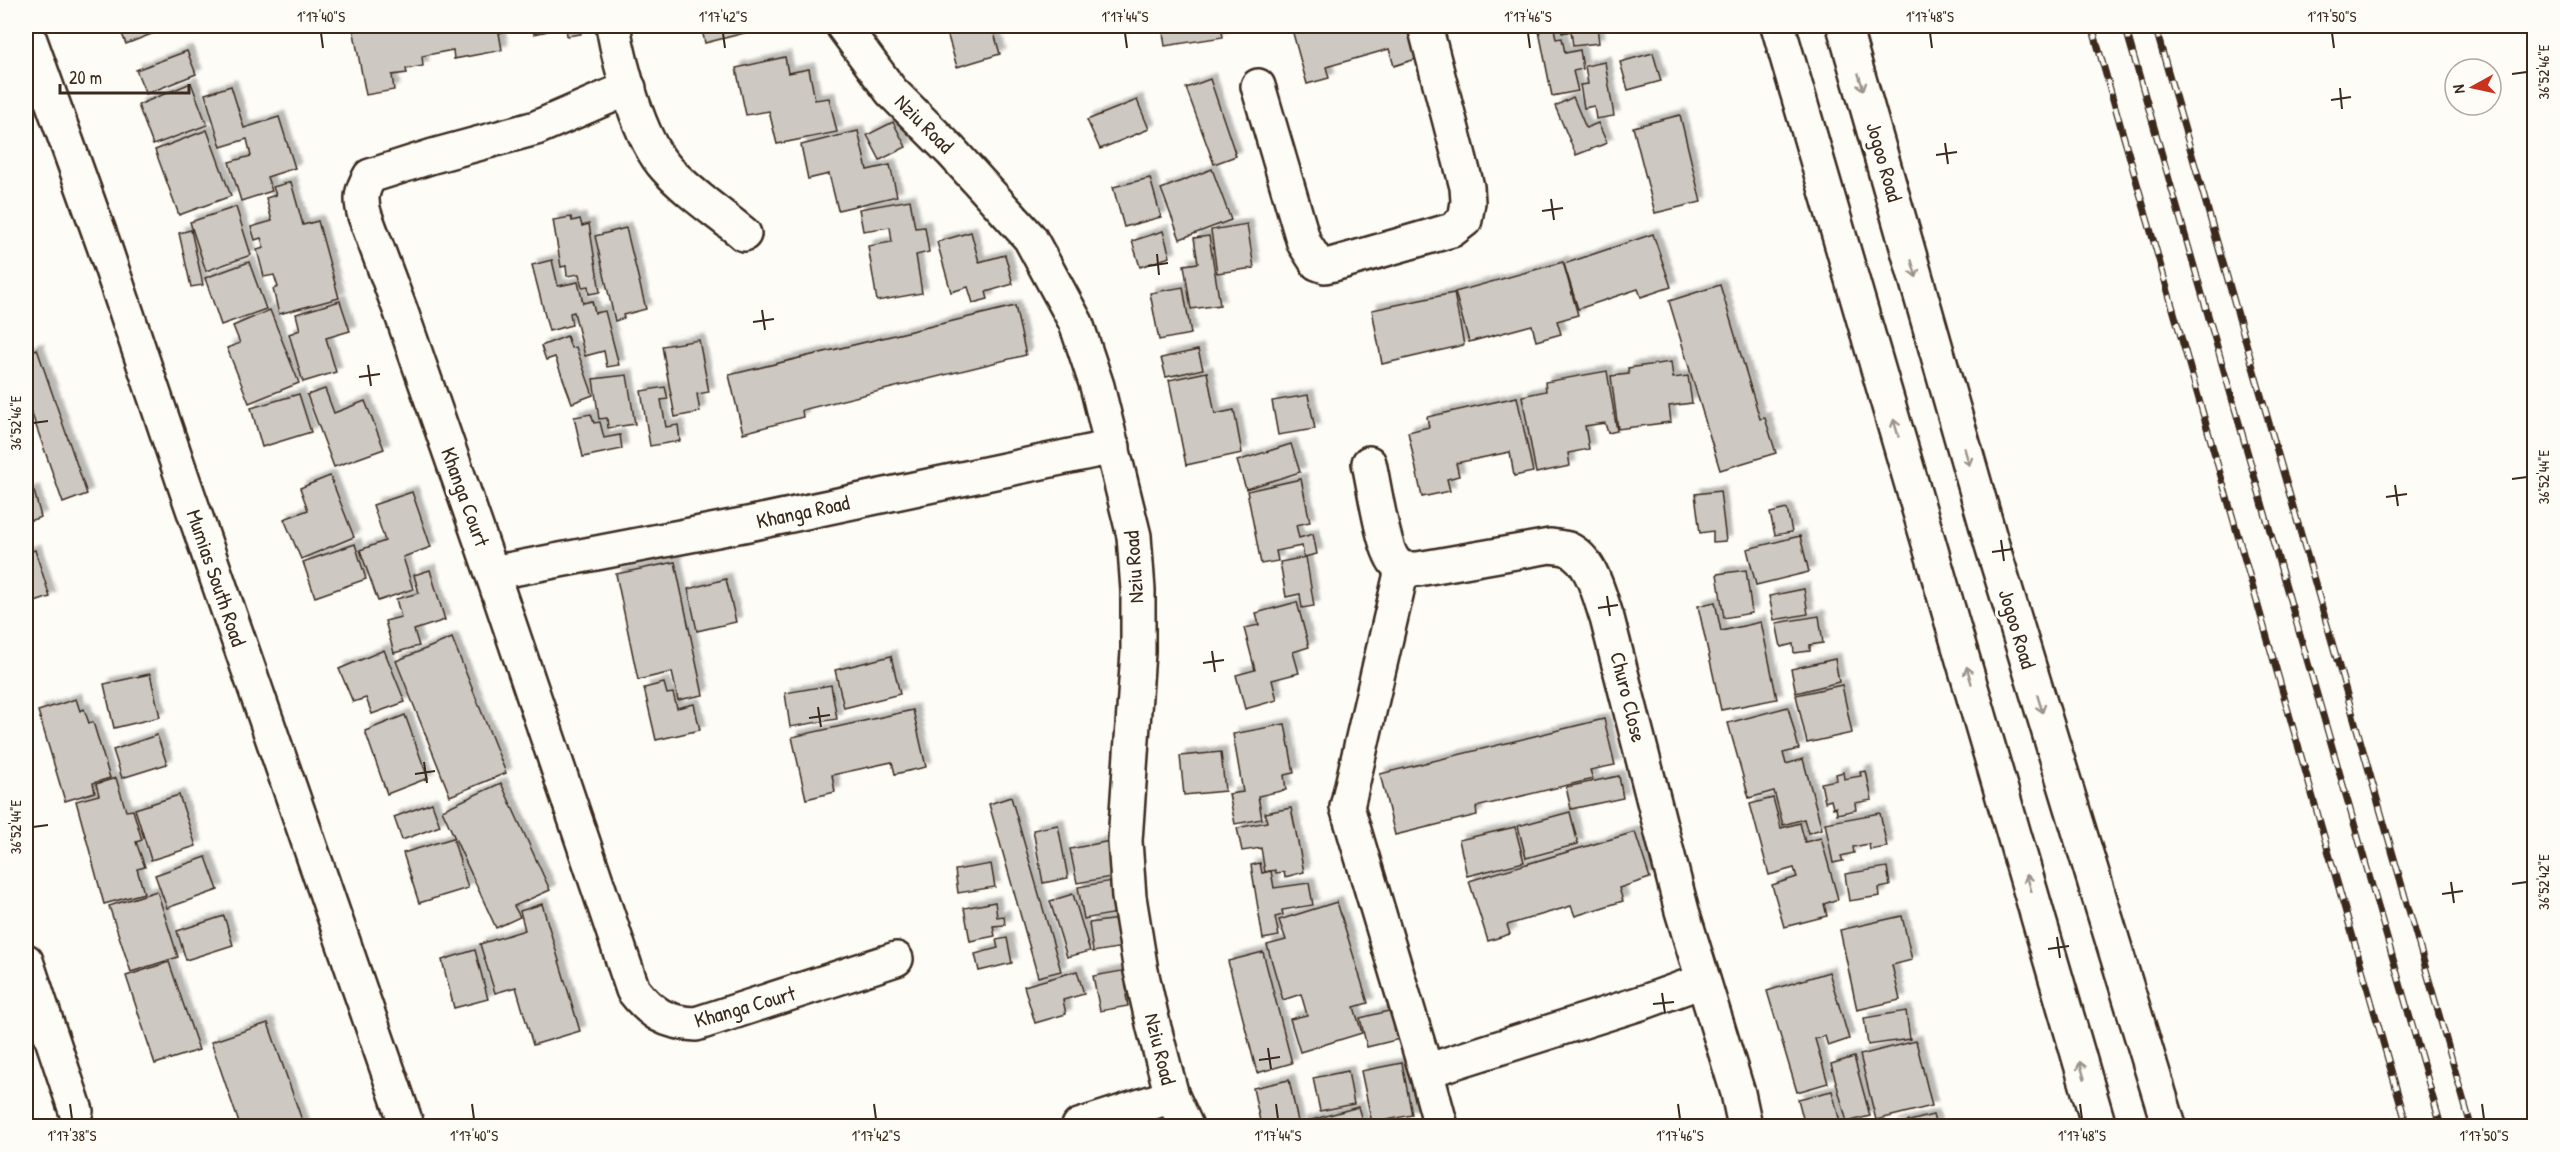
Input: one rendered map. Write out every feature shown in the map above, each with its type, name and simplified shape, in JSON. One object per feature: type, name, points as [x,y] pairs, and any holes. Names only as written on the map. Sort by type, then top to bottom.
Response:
[{"type":"street","points":[[613,26],[629,88],[645,134],[665,167],[744,234]]},
{"type":"street","name":"Nziu Road","points":[[843,26],[891,91],[951,151],[1030,238],[1076,323],[1097,386],[1134,536],[1138,590],[1137,652],[1125,841],[1129,897],[1141,971],[1172,1096],[1079,1126]]},
{"type":"street","points":[[1258,86],[1304,243],[1317,263],[1325,266],[1334,264],[1452,230],[1465,220],[1468,202],[1467,187],[1425,26]]},
{"type":"street","points":[[1778,26],[2098,1126]]},
{"type":"street","name":"Jogoo Road","points":[[1844,26],[1992,545],[2169,1126]]},
{"type":"street","name":"Mumias South Road","points":[[28,48],[104,246],[407,1126]]},
{"type":"street","name":"Khanga Court","points":[[629,88],[536,128],[370,176],[363,188],[361,202],[365,216],[492,573],[633,990],[652,1012],[680,1023],[696,1024],[896,959]]},
{"type":"street","name":"Khanga Road","points":[[492,573],[748,524],[1113,447]]},
{"type":"street","points":[[1369,463],[1387,547],[1393,561],[1402,569],[1347,807],[1441,1126]]},
{"type":"street","name":"Churo Close","points":[[1402,569],[1418,569],[1550,546],[1567,548],[1582,558],[1607,618],[1702,981],[1738,1093],[1745,1126]]},
{"type":"street","points":[[26,961],[76,1111]]},
{"type":"street","points":[[1426,1071],[1647,1001],[1702,981]]},
{"type":"street","points":[[1172,1096],[1186,1126]]},
{"type":"building","points":[[119,26],[172,26],[126,44]]},
{"type":"building","points":[[369,26],[551,26],[552,30],[534,34],[532,27],[499,33],[502,50],[454,59],[453,50],[422,56],[423,66],[406,69],[407,73],[392,75],[394,90],[366,95],[353,28]]},
{"type":"building","points":[[566,26],[587,26],[587,29],[580,30],[581,34],[567,36]]},
{"type":"building","points":[[701,26],[759,26],[760,29],[705,43]]},
{"type":"building","points":[[767,26],[800,26],[770,34]]},
{"type":"building","points":[[945,26],[992,26],[1000,54],[957,67]]},
{"type":"building","points":[[1162,26],[1221,26],[1223,37],[1165,46]]},
{"type":"building","points":[[1291,26],[1413,26],[1422,57],[1394,66],[1389,49],[1326,67],[1329,78],[1307,84]]},
{"type":"building","points":[[1561,26],[1597,26],[1599,43],[1573,46],[1571,31],[1562,33]]},
{"type":"building","points":[[1554,28],[1556,39],[1562,38],[1565,53],[1580,50],[1583,69],[1573,71],[1578,91],[1552,96],[1539,31]]},
{"type":"building","points":[[187,51],[196,74],[146,94],[136,70]]},
{"type":"building","points":[[1653,53],[1661,81],[1628,90],[1620,62]]},
{"type":"building","points":[[785,57],[788,73],[809,69],[815,100],[829,98],[837,132],[777,144],[769,111],[746,115],[736,68]]},
{"type":"building","points":[[1605,62],[1614,116],[1596,119],[1594,106],[1584,108],[1580,85],[1588,84],[1585,66]]},
{"type":"building","points":[[1210,79],[1236,156],[1214,164],[1186,88]]},
{"type":"building","points":[[191,83],[207,125],[153,145],[138,105]]},
{"type":"building","points":[[231,86],[244,128],[279,117],[295,168],[267,177],[272,191],[241,201],[229,162],[251,156],[247,139],[221,147],[205,94]]},
{"type":"building","points":[[1573,97],[1586,128],[1598,123],[1607,143],[1576,155],[1555,106]]},
{"type":"building","points":[[1137,100],[1149,129],[1100,149],[1087,120]]},
{"type":"building","points":[[1680,115],[1701,202],[1655,213],[1633,127]]},
{"type":"building","points":[[893,122],[906,147],[880,160],[867,135]]},
{"type":"building","points":[[207,130],[231,196],[179,215],[155,150]]},
{"type":"building","points":[[858,131],[867,170],[890,165],[897,196],[838,210],[829,174],[808,179],[801,145]]},
{"type":"building","points":[[1212,169],[1231,220],[1180,239],[1161,189]]},
{"type":"building","points":[[1150,178],[1161,217],[1124,227],[1113,187]]},
{"type":"building","points":[[291,182],[303,225],[318,221],[339,298],[279,314],[273,289],[278,287],[274,275],[264,277],[257,250],[264,248],[261,238],[255,240],[251,227],[272,221],[266,198],[276,195],[273,187]]},
{"type":"building","points":[[910,200],[915,228],[925,227],[929,252],[916,255],[922,293],[877,301],[868,246],[892,242],[890,227],[863,231],[859,209]]},
{"type":"building","points":[[236,207],[251,255],[206,271],[190,222]]},
{"type":"building","points":[[571,217],[572,221],[580,219],[582,226],[589,224],[600,292],[589,294],[588,286],[582,287],[579,274],[567,276],[566,266],[561,267],[553,220]]},
{"type":"building","points":[[1247,224],[1254,268],[1217,273],[1211,230]]},
{"type":"building","points":[[626,228],[646,309],[623,315],[624,318],[615,321],[595,236]]},
{"type":"building","points":[[191,230],[203,285],[191,287],[179,233]]},
{"type":"building","points":[[1163,231],[1170,257],[1140,267],[1132,241]]},
{"type":"building","points":[[971,232],[979,262],[1005,255],[1013,284],[986,292],[988,299],[973,303],[968,287],[951,292],[937,242]]},
{"type":"building","points":[[1653,234],[1671,287],[1641,297],[1638,289],[1578,309],[1564,264]]},
{"type":"building","points":[[1209,236],[1220,305],[1191,309],[1184,265],[1198,263],[1194,238]]},
{"type":"building","points":[[552,260],[558,286],[578,282],[583,303],[592,301],[595,313],[605,311],[619,365],[607,367],[604,351],[585,356],[574,312],[570,313],[572,325],[549,331],[532,265]]},
{"type":"building","points":[[249,262],[266,309],[221,325],[205,278]]},
{"type":"building","points":[[1563,262],[1578,315],[1557,321],[1561,334],[1536,341],[1532,325],[1469,342],[1455,292]]},
{"type":"building","points":[[1720,285],[1760,419],[1765,418],[1776,453],[1720,470],[1669,301]]},
{"type":"building","points":[[1183,287],[1191,334],[1159,340],[1150,293]]},
{"type":"building","points":[[1454,293],[1464,345],[1382,364],[1372,310]]},
{"type":"building","points":[[340,301],[350,331],[326,338],[336,372],[303,382],[289,334],[300,330],[296,314]]},
{"type":"building","points":[[1015,306],[1026,355],[802,410],[803,417],[743,433],[729,375]]},
{"type":"building","points":[[270,310],[299,383],[249,403],[227,348],[240,343],[233,326]]},
{"type":"building","points":[[567,336],[571,348],[576,347],[593,395],[572,403],[555,357],[546,360],[541,346]]},
{"type":"building","points":[[699,340],[709,392],[697,394],[700,412],[675,417],[662,346]]},
{"type":"building","points":[[37,349],[87,494],[63,503],[26,397],[26,353]]},
{"type":"building","points":[[1198,350],[1203,369],[1166,377],[1161,358]]},
{"type":"building","points":[[1671,362],[1673,378],[1688,376],[1692,403],[1669,406],[1671,422],[1618,429],[1611,376],[1629,374],[1628,368]]},
{"type":"building","points":[[1607,371],[1617,431],[1608,433],[1605,423],[1585,426],[1589,449],[1568,453],[1570,466],[1536,473],[1522,396],[1546,391],[1545,382]]},
{"type":"building","points":[[1207,372],[1215,414],[1234,410],[1242,453],[1186,465],[1169,380]]},
{"type":"building","points":[[627,375],[635,424],[608,428],[607,418],[599,419],[593,379]]},
{"type":"building","points":[[665,387],[668,399],[661,400],[666,427],[678,425],[680,441],[650,446],[641,391]]},
{"type":"building","points":[[325,389],[334,413],[365,401],[384,449],[334,467],[307,395]]},
{"type":"building","points":[[299,394],[311,432],[262,447],[251,408]]},
{"type":"building","points":[[1308,395],[1315,429],[1278,435],[1272,401]]},
{"type":"building","points":[[1517,397],[1533,472],[1514,476],[1510,452],[1456,463],[1459,476],[1447,479],[1450,491],[1422,497],[1408,432],[1429,427],[1427,417]]},
{"type":"building","points":[[591,414],[594,423],[600,422],[604,438],[620,435],[622,449],[583,457],[574,417]]},
{"type":"building","points":[[1291,444],[1300,472],[1246,489],[1237,461]]},
{"type":"building","points":[[330,476],[354,537],[301,559],[284,519],[308,510],[300,488]]},
{"type":"building","points":[[1301,479],[1310,522],[1296,525],[1299,538],[1313,534],[1317,554],[1304,557],[1302,546],[1276,551],[1278,561],[1261,564],[1247,491]]},
{"type":"building","points":[[34,491],[41,517],[26,522],[26,493]]},
{"type":"building","points":[[1720,491],[1726,541],[1713,542],[1713,531],[1700,533],[1695,494]]},
{"type":"building","points":[[412,492],[431,547],[403,557],[413,589],[378,601],[360,550],[385,541],[373,505]]},
{"type":"building","points":[[1787,509],[1792,532],[1775,535],[1770,513]]},
{"type":"building","points":[[1800,536],[1809,572],[1756,585],[1747,549]]},
{"type":"building","points":[[355,544],[366,579],[315,597],[303,562]]},
{"type":"building","points":[[35,550],[50,597],[26,605],[26,553]]},
{"type":"building","points":[[1306,557],[1314,606],[1302,608],[1300,594],[1286,597],[1280,562]]},
{"type":"building","points":[[675,562],[703,695],[678,700],[672,672],[638,680],[616,574]]},
{"type":"building","points":[[430,570],[445,620],[414,630],[419,646],[394,653],[385,621],[401,617],[396,599],[419,593],[414,575]]},
{"type":"building","points":[[1746,570],[1752,613],[1724,618],[1717,574]]},
{"type":"building","points":[[726,579],[736,622],[697,631],[688,589]]},
{"type":"building","points":[[1804,589],[1808,614],[1774,620],[1769,596]]},
{"type":"building","points":[[1297,602],[1309,647],[1293,652],[1299,673],[1272,680],[1277,700],[1245,709],[1236,675],[1255,670],[1244,628],[1259,625],[1256,613]]},
{"type":"building","points":[[1715,602],[1721,631],[1761,622],[1777,699],[1721,710],[1698,606]]},
{"type":"building","points":[[1819,616],[1823,643],[1810,645],[1810,651],[1794,653],[1793,644],[1781,647],[1776,623]]},
{"type":"building","points":[[452,638],[506,773],[450,796],[396,661]]},
{"type":"building","points":[[384,650],[405,702],[372,714],[366,698],[353,702],[339,669]]},
{"type":"building","points":[[891,656],[900,694],[844,708],[835,670]]},
{"type":"building","points":[[1835,659],[1839,682],[1796,693],[1791,669]]},
{"type":"building","points":[[150,674],[160,717],[114,728],[104,684]]},
{"type":"building","points":[[664,683],[667,694],[673,693],[677,708],[694,704],[700,730],[656,740],[644,688]]},
{"type":"building","points":[[831,685],[837,719],[790,727],[785,693]]},
{"type":"building","points":[[1842,685],[1852,733],[1807,743],[1796,695]]},
{"type":"building","points":[[76,699],[80,711],[84,709],[89,723],[93,722],[110,778],[93,783],[95,792],[65,801],[38,711]]},
{"type":"building","points":[[1788,707],[1799,749],[1783,753],[1786,764],[1803,759],[1822,829],[1808,833],[1804,819],[1783,825],[1774,791],[1749,798],[1728,723]]},
{"type":"building","points":[[913,710],[926,767],[895,774],[892,762],[832,775],[835,792],[806,799],[792,737]]},
{"type":"building","points":[[405,715],[428,778],[387,794],[365,731]]},
{"type":"building","points":[[1604,719],[1615,765],[1590,770],[1593,779],[1476,807],[1477,815],[1395,835],[1380,774]]},
{"type":"building","points":[[1285,724],[1294,773],[1284,775],[1286,790],[1258,796],[1262,819],[1235,824],[1229,794],[1243,792],[1233,734]]},
{"type":"building","points":[[157,735],[167,764],[122,778],[113,750]]},
{"type":"building","points":[[1221,752],[1225,791],[1184,795],[1180,756]]},
{"type":"building","points":[[1866,771],[1872,800],[1855,803],[1856,810],[1837,814],[1836,807],[1833,808],[1831,800],[1825,802],[1821,783],[1837,780],[1836,774],[1843,772],[1844,779],[1861,776],[1860,772]]},
{"type":"building","points":[[1619,776],[1623,798],[1571,809],[1566,787]]},
{"type":"building","points":[[116,778],[126,811],[133,810],[142,840],[136,842],[145,867],[137,869],[144,893],[104,904],[76,801],[99,795],[96,784]]},
{"type":"building","points":[[501,783],[550,890],[514,906],[520,917],[496,928],[442,810]]},
{"type":"building","points":[[179,795],[196,846],[151,860],[135,809]]},
{"type":"building","points":[[1011,797],[1061,971],[1038,977],[989,804]]},
{"type":"building","points":[[1773,798],[1781,828],[1800,823],[1805,842],[1821,838],[1838,899],[1824,904],[1827,916],[1784,927],[1772,885],[1797,877],[1794,868],[1769,875],[1750,804]]},
{"type":"building","points":[[432,803],[440,826],[402,840],[394,817]]},
{"type":"building","points":[[1291,808],[1304,872],[1285,877],[1284,872],[1276,873],[1275,870],[1265,872],[1261,848],[1242,851],[1237,828],[1267,822],[1265,813]]},
{"type":"building","points":[[1570,812],[1578,844],[1526,858],[1518,826]]},
{"type":"building","points":[[1880,813],[1887,847],[1870,850],[1869,844],[1853,847],[1854,853],[1841,856],[1843,861],[1833,863],[1825,823]]},
{"type":"building","points":[[1058,825],[1068,878],[1043,883],[1033,830]]},
{"type":"building","points":[[1515,827],[1524,862],[1467,876],[1459,840]]},
{"type":"building","points":[[1635,832],[1650,878],[1619,888],[1623,901],[1575,916],[1571,906],[1507,925],[1510,934],[1488,941],[1469,881]]},
{"type":"building","points":[[453,838],[468,888],[419,903],[403,853]]},
{"type":"building","points":[[1110,841],[1117,876],[1077,883],[1070,849]]},
{"type":"building","points":[[206,857],[218,890],[167,908],[155,875]]},
{"type":"building","points":[[1260,863],[1262,873],[1271,871],[1274,888],[1309,883],[1313,905],[1282,910],[1283,915],[1275,917],[1279,936],[1263,939],[1251,865]]},
{"type":"building","points":[[991,864],[995,887],[958,893],[955,870]]},
{"type":"building","points":[[1887,867],[1890,886],[1879,888],[1880,896],[1849,901],[1845,874]]},
{"type":"building","points":[[1117,880],[1123,912],[1084,919],[1078,887]]},
{"type":"building","points":[[157,891],[178,957],[131,972],[109,906]]},
{"type":"building","points":[[1073,894],[1090,951],[1067,957],[1050,901]]},
{"type":"building","points":[[995,902],[997,917],[1004,916],[1005,925],[993,926],[995,936],[970,941],[964,908]]},
{"type":"building","points":[[1337,902],[1368,1003],[1354,1007],[1362,1033],[1300,1052],[1290,1019],[1307,1015],[1301,994],[1283,1000],[1267,945],[1286,940],[1279,920]]},
{"type":"building","points":[[542,904],[580,1031],[533,1045],[516,987],[495,993],[480,944],[525,930],[520,911]]},
{"type":"building","points":[[224,916],[233,945],[186,960],[177,931]]},
{"type":"building","points":[[1902,916],[1912,960],[1892,965],[1900,1000],[1857,1010],[1840,930]]},
{"type":"building","points":[[1126,918],[1130,946],[1093,952],[1089,923]]},
{"type":"building","points":[[1007,938],[1012,963],[979,971],[975,954],[998,948],[996,940]]},
{"type":"building","points":[[475,950],[488,999],[454,1008],[442,960]]},
{"type":"building","points":[[1263,952],[1292,1063],[1257,1073],[1228,961]]},
{"type":"building","points":[[169,962],[199,1050],[155,1064],[126,976]]},
{"type":"building","points":[[1133,969],[1137,993],[1126,995],[1128,1006],[1100,1011],[1093,976]]},
{"type":"building","points":[[1077,971],[1084,994],[1063,1000],[1066,1014],[1035,1023],[1024,986]]},
{"type":"building","points":[[1829,972],[1849,1039],[1828,1046],[1825,1036],[1815,1039],[1828,1083],[1797,1092],[1767,991]]},
{"type":"building","points":[[1397,1009],[1404,1038],[1367,1047],[1360,1018]]},
{"type":"building","points":[[1906,1011],[1910,1039],[1868,1045],[1864,1018]]},
{"type":"building","points":[[268,1023],[304,1126],[240,1126],[211,1042]]},
{"type":"building","points":[[1916,1041],[1932,1106],[1876,1120],[1860,1055]]},
{"type":"building","points":[[1854,1057],[1870,1116],[1847,1122],[1831,1064]]},
{"type":"building","points":[[1402,1063],[1412,1115],[1372,1123],[1361,1071]]},
{"type":"building","points":[[1348,1071],[1354,1104],[1320,1111],[1313,1078]]},
{"type":"building","points":[[1289,1080],[1299,1126],[1261,1126],[1253,1088]]},
{"type":"building","points":[[1832,1091],[1841,1126],[1805,1126],[1798,1099]]},
{"type":"building","points":[[1358,1107],[1364,1126],[1302,1126],[1301,1123]]},
{"type":"building","points":[[1933,1115],[1936,1126],[1894,1126],[1894,1125]]},
{"type":"railway","points":[[2092,26],[2407,1126]]},
{"type":"railway","points":[[2125,26],[2441,1126]]},
{"type":"railway","points":[[2155,26],[2471,1126]]}]
